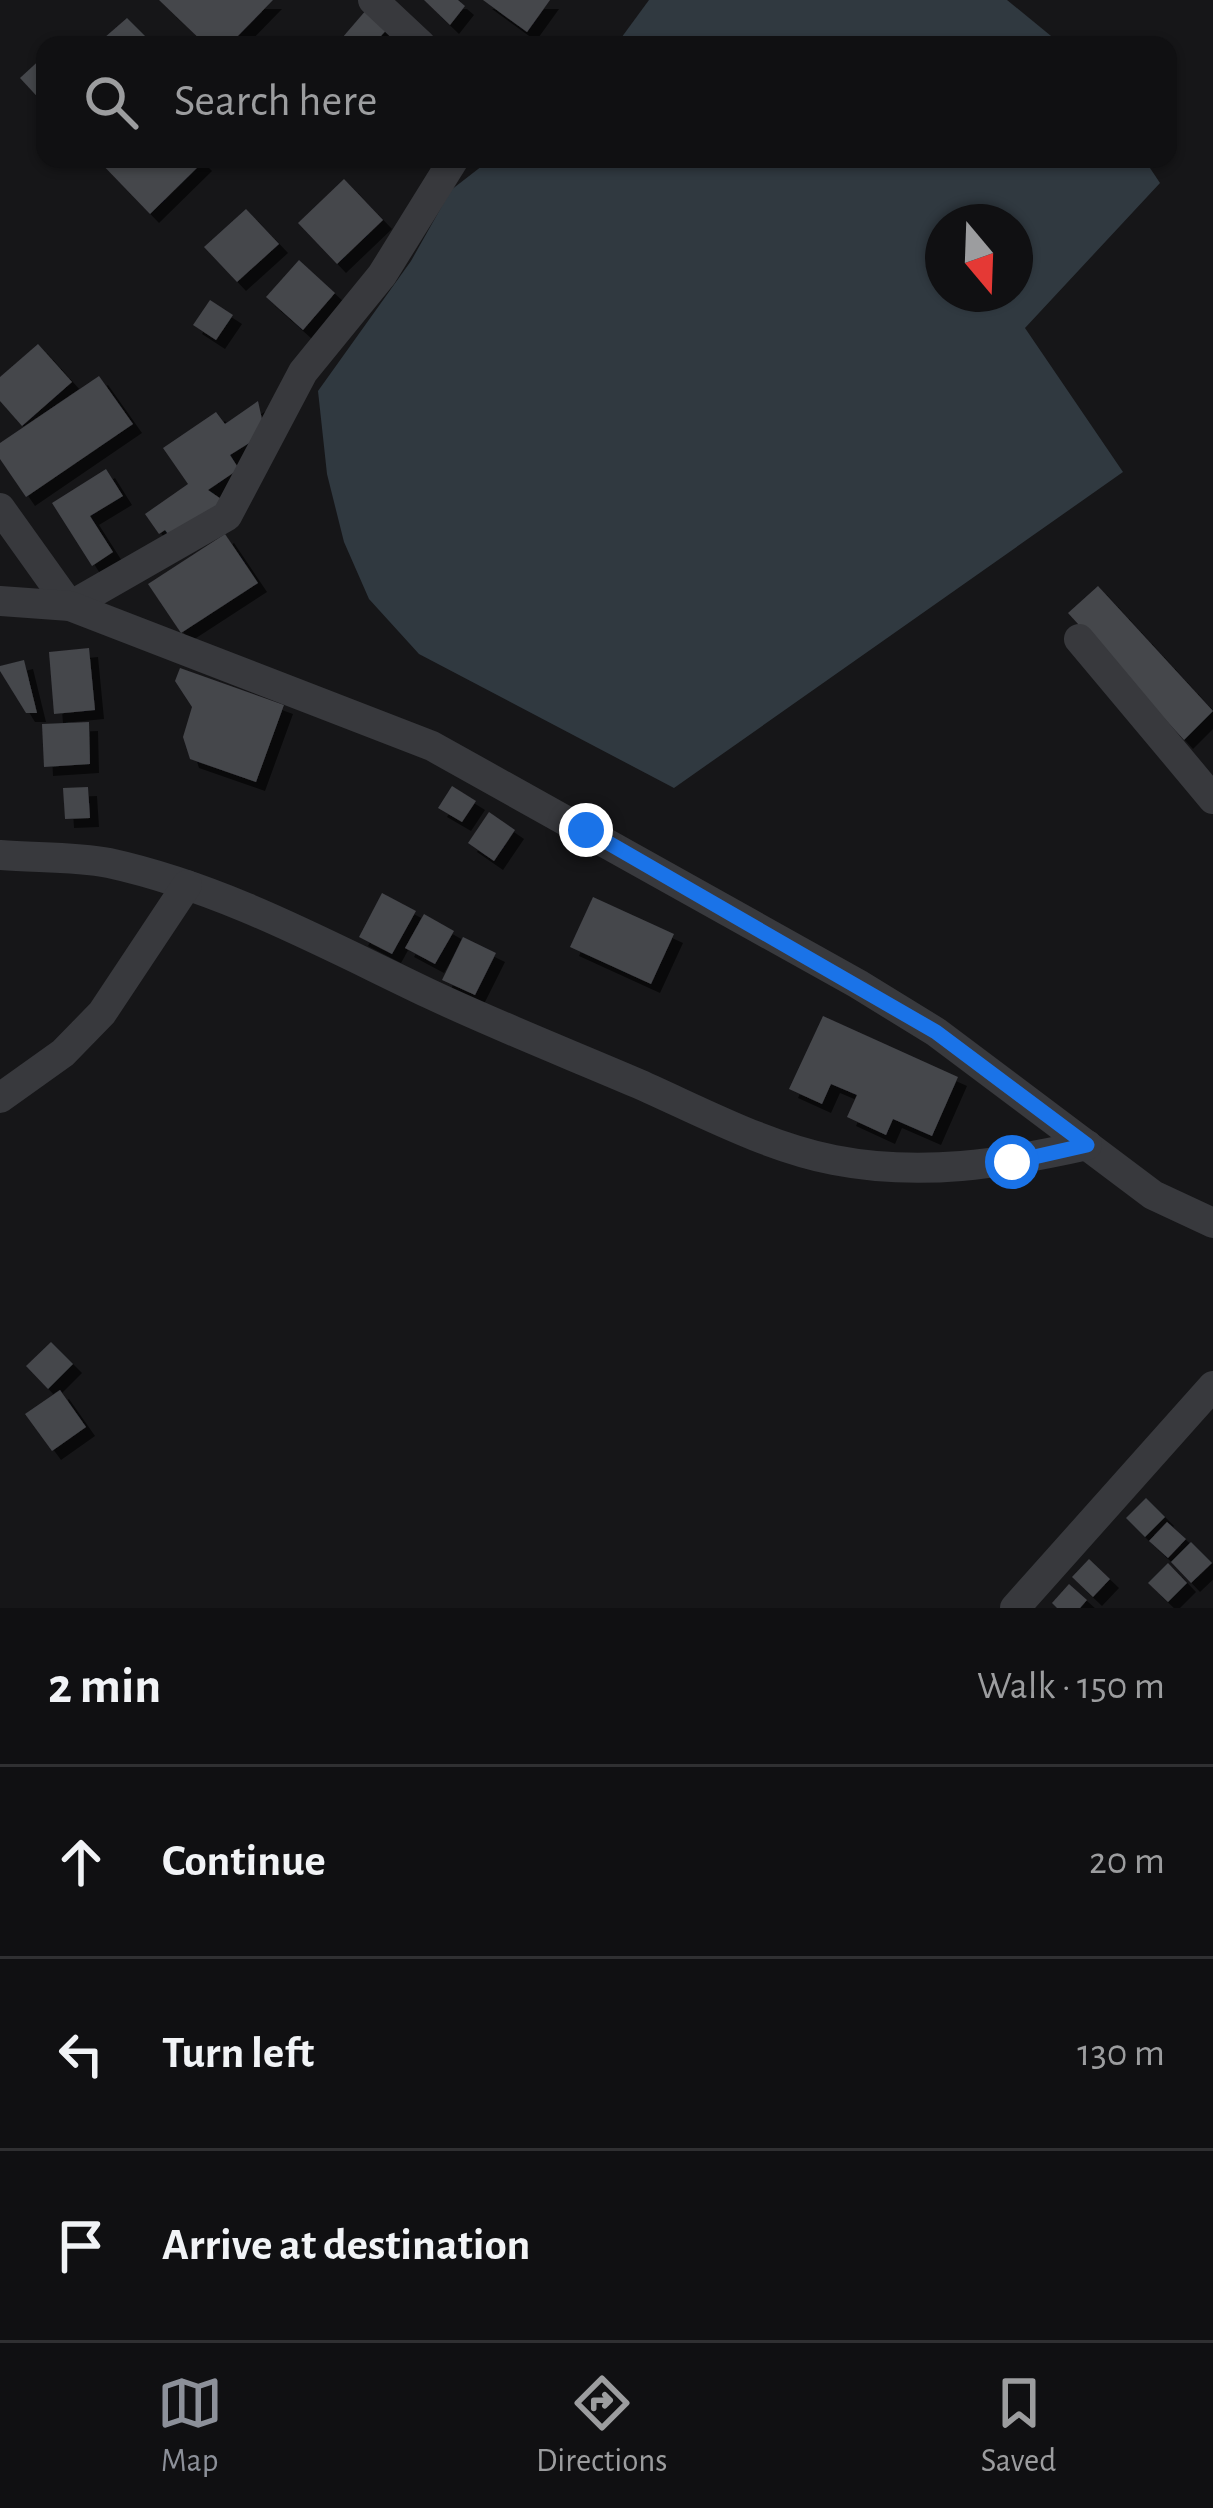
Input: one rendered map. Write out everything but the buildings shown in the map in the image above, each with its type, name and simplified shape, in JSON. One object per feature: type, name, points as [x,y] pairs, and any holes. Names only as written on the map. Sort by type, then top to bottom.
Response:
[{"type":"street","points":[[373,0],[411,36]]},
{"type":"street","points":[[70,606],[226,516],[303,372],[382,275],[448,168]]},
{"type":"street","points":[[0,508],[70,606]]},
{"type":"street","points":[[0,601],[70,606],[433,746],[858,984],[936,1032],[1153,1196],[1213,1223]]},
{"type":"street","points":[[1079,639],[1213,799]]},
{"type":"street","points":[[0,855],[105,862],[187,885],[275,919],[434,996],[757,1136],[831,1160],[951,1169],[1012,1162],[1087,1145]]},
{"type":"street","points":[[0,1098],[63,1053],[102,1012],[187,885]]},
{"type":"street","points":[[1015,1608],[1213,1386]]},
{"type":"shaded area","points":[[649,0],[1007,0],[1051,36],[623,36]]},
{"type":"shaded area","points":[[479,168],[1150,168],[1160,183],[1025,328],[1123,472],[674,788],[419,654],[369,599],[344,542],[327,474],[318,391],[411,261],[451,190]]},
{"type":"route","points":[[586,830],[936,1032],[1087,1145],[1012,1162]]}]
